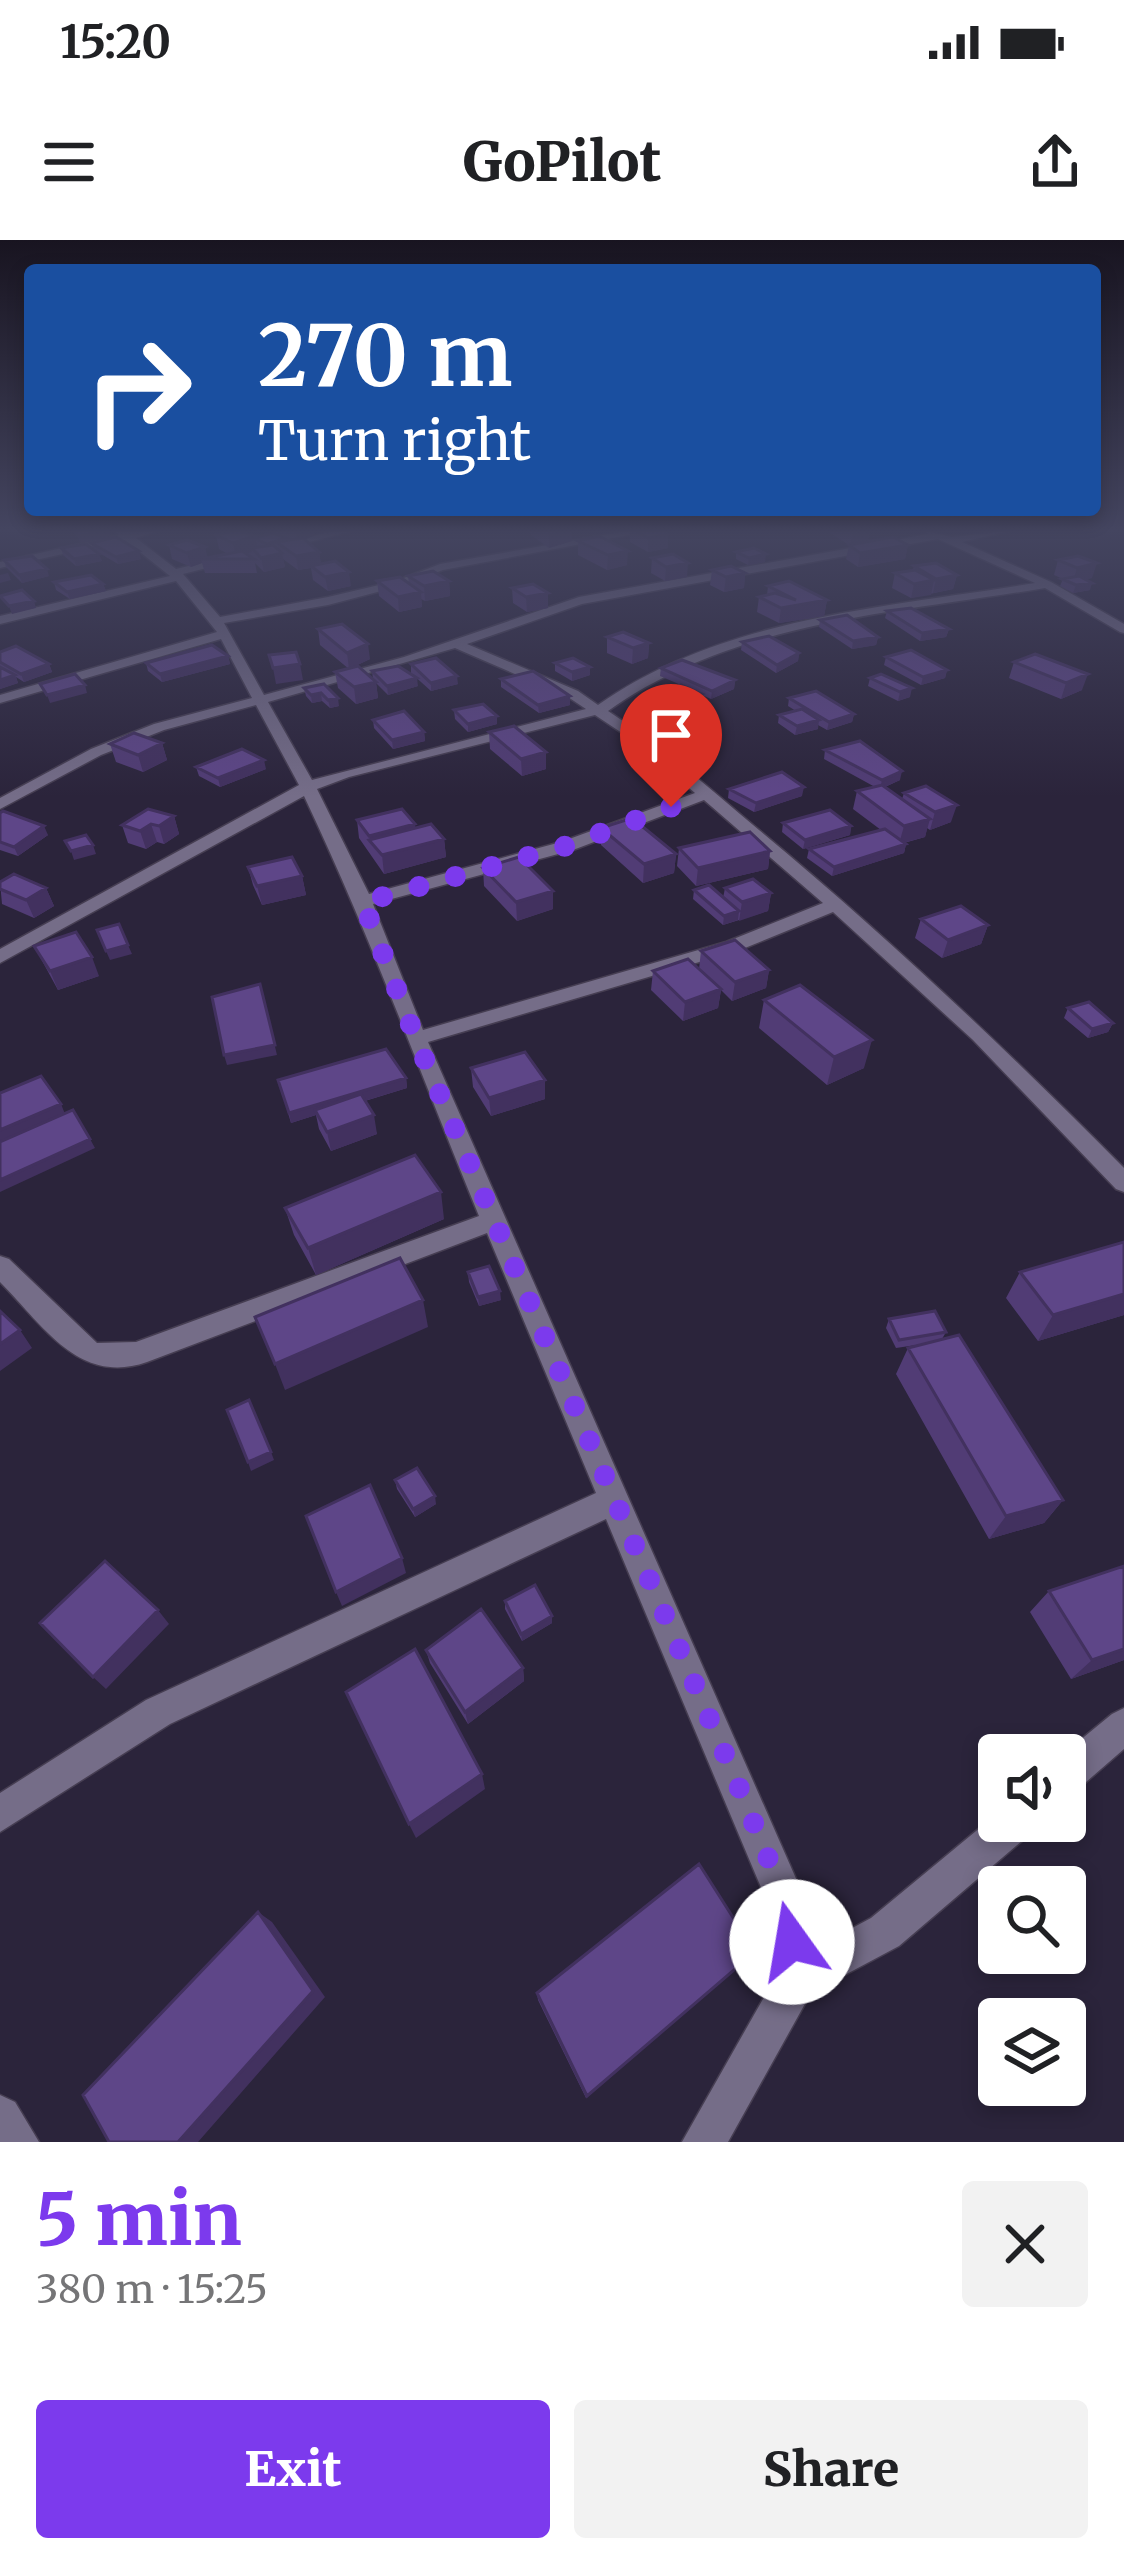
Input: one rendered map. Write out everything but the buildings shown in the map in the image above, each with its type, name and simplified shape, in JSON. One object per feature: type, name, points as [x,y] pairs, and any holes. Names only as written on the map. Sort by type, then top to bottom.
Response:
[{"type":"street","points":[[214,620],[261,697],[363,902],[416,1039],[787,1904],[797,1979]]},
{"type":"street","points":[[0,699],[249,620]]},
{"type":"street","points":[[0,804],[125,740],[531,620]]},
{"type":"street","points":[[0,957],[308,787],[374,765],[601,709],[638,683],[694,656],[776,630],[836,620]]},
{"type":"street","points":[[458,645],[601,709],[706,794],[980,1035],[1124,1184]]},
{"type":"street","points":[[363,902],[566,846],[706,794]]},
{"type":"street","points":[[416,1039],[733,946],[834,905]]},
{"type":"street","points":[[0,1267],[89,1353],[108,1357],[137,1354],[494,1220]]},
{"type":"street","points":[[0,1814],[158,1712],[616,1499]]},
{"type":"street","points":[[1086,1758],[1124,1726]]},
{"type":"street","points":[[704,2142],[797,1979],[885,1932],[992,1842]]},
{"type":"street","points":[[0,2117],[16,2142]]},
{"type":"route","points":[[671,807],[566,846],[363,902],[416,1039],[736,1780],[787,1904],[792,1942]]}]
